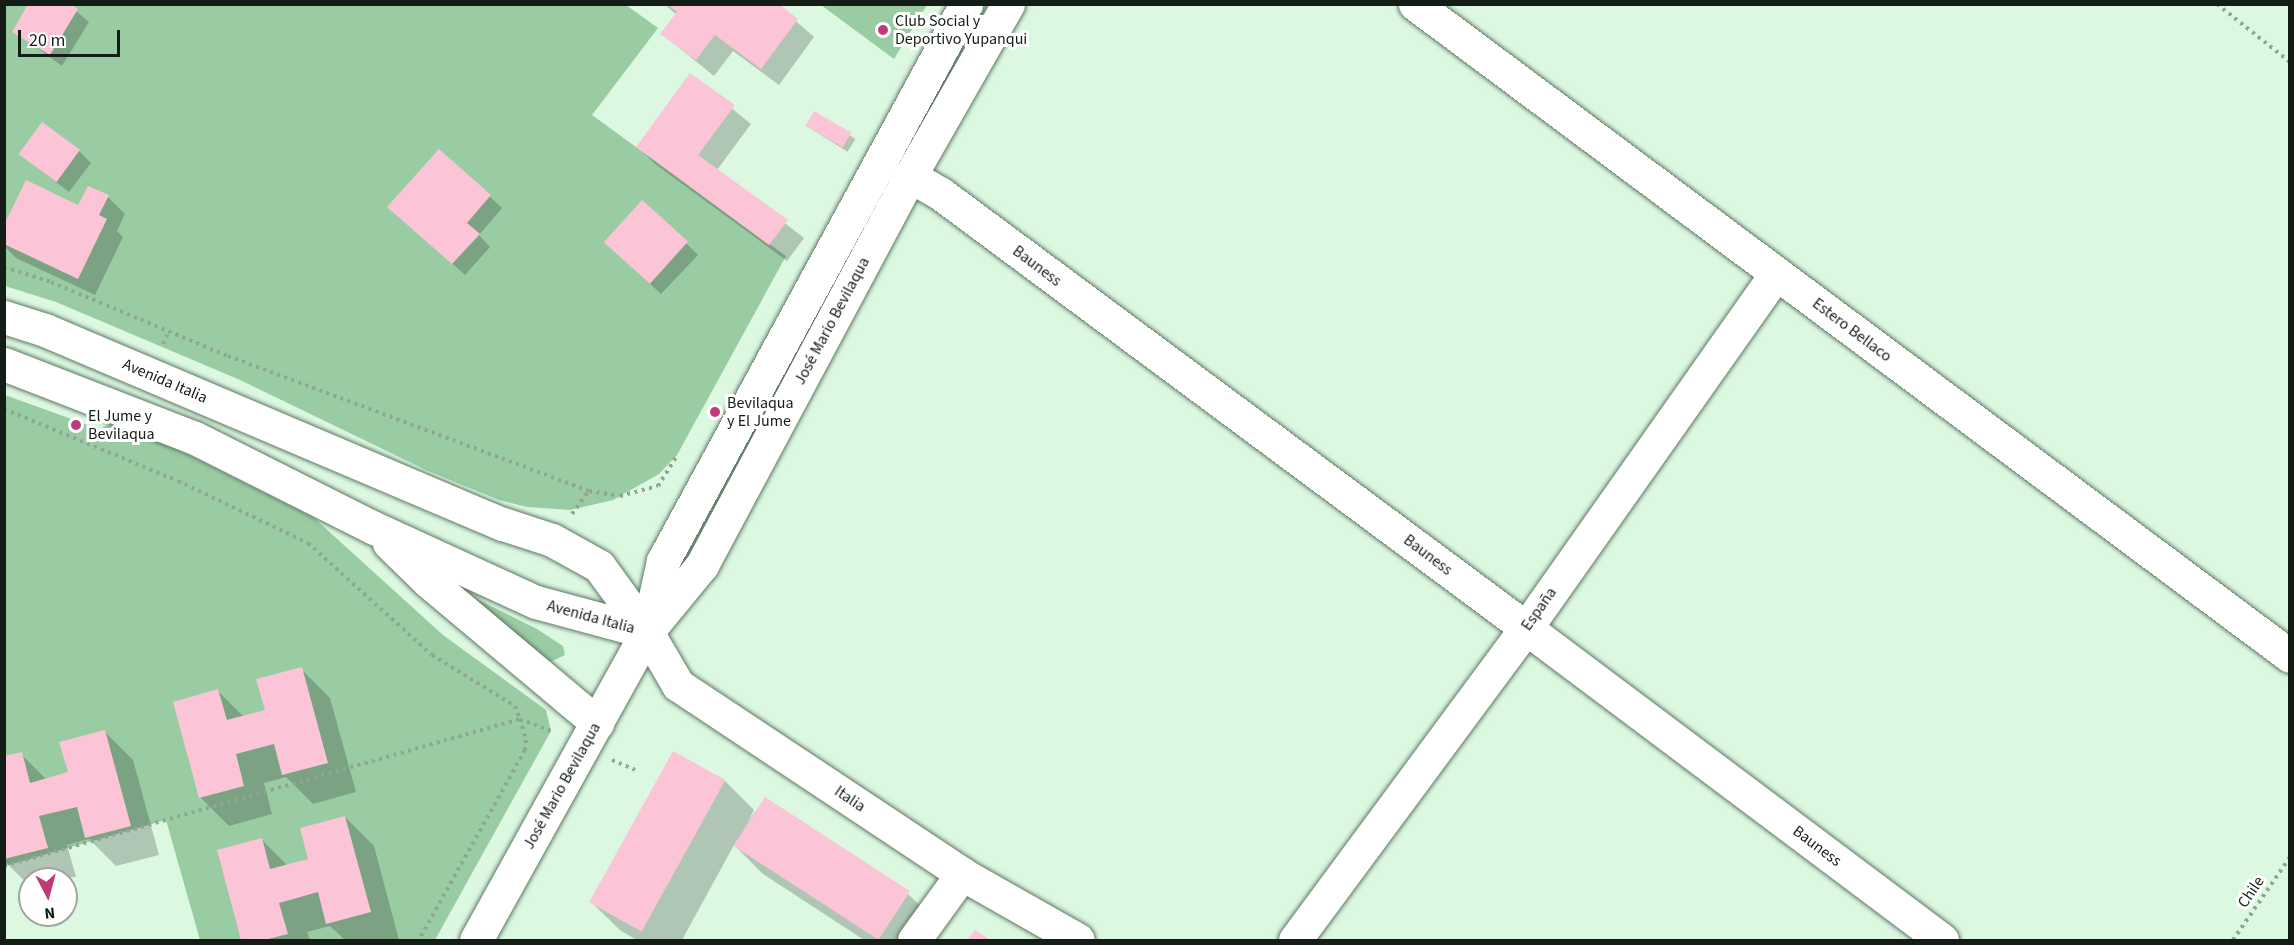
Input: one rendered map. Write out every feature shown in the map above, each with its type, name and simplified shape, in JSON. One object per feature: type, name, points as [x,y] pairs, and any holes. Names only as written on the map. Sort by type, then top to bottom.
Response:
[{"type":"street","name":"José Mario Bevilaqua","points":[[647,632],[663,561],[966,4]]},
{"type":"street","name":"José Mario Bevilaqua","points":[[476,940],[647,632],[702,565],[909,176],[1008,4]]},
{"type":"street","name":"Estero Bellaco","points":[[1415,4],[2289,656]]},
{"type":"street","name":"Bauness","points":[[909,176],[941,194],[1942,940]]},
{"type":"street","name":"España","points":[[1295,940],[1526,628],[1776,273]]},
{"type":"street","name":"Avenida Italia","points":[[4,317],[45,330],[503,524],[552,540],[599,566],[647,632]]},
{"type":"street","name":"Avenida Italia","points":[[4,364],[195,438],[372,527],[536,602],[647,632]]},
{"type":"street","points":[[372,527],[591,736]]},
{"type":"street","name":"Italia","points":[[647,632],[678,685],[962,874],[1078,940]]},
{"type":"street","points":[[914,940],[962,874]]},
{"type":"path","points":[[2217,4],[2289,62]]},
{"type":"path","points":[[4,267],[51,282],[228,356],[589,491],[620,496],[658,486],[677,455]]},
{"type":"path","points":[[4,409],[178,481],[308,543],[432,655],[515,706],[526,740],[525,750],[419,940]]},
{"type":"path","points":[[4,866],[520,719],[591,736],[635,770]]},
{"type":"path","name":"Chile","points":[[2233,940],[2289,857]]},
{"type":"green space","points":[[5,4],[626,5],[658,28],[592,115],[786,256],[677,455],[659,474],[613,500],[570,510],[527,507],[499,500],[426,470],[240,380],[56,302],[5,286]]},
{"type":"green space","name":"Club Social y Deportivo Yupanqui","points":[[821,5],[927,5],[894,59]]},
{"type":"green space","points":[[5,395],[99,429],[114,422],[179,450],[313,517],[443,635],[546,710],[551,731],[435,940],[200,940],[166,820],[5,866]]},
{"type":"green space","points":[[465,593],[537,629],[563,646],[565,655],[550,662]]},
{"type":"building","points":[[28,4],[71,4],[78,9],[50,55],[12,32]]},
{"type":"building","points":[[667,4],[779,4],[798,19],[761,69],[715,35],[696,60],[660,34],[677,12]]},
{"type":"building","points":[[690,73],[735,105],[698,155],[788,220],[769,245],[636,147]]},
{"type":"building","points":[[814,111],[851,132],[843,147],[806,126]]},
{"type":"building","points":[[42,122],[80,150],[57,182],[18,154]]},
{"type":"building","points":[[439,149],[491,195],[467,223],[480,234],[452,264],[387,207]]},
{"type":"building","points":[[26,180],[78,205],[88,186],[109,195],[99,215],[107,219],[78,279],[4,244],[4,225]]},
{"type":"building","points":[[642,200],[688,241],[650,284],[604,242]]},
{"type":"building","points":[[302,667],[328,763],[282,775],[274,744],[236,754],[244,786],[199,798],[173,702],[218,689],[227,720],[265,710],[256,679]]},
{"type":"building","points":[[105,730],[131,826],[85,838],[77,807],[39,816],[48,848],[4,859],[4,756],[22,752],[30,783],[68,772],[59,742]]},
{"type":"building","points":[[673,751],[725,780],[642,931],[589,902]]},
{"type":"building","points":[[765,797],[910,891],[879,940],[733,846]]},
{"type":"building","points":[[345,816],[371,912],[326,924],[318,892],[279,903],[288,934],[264,940],[241,940],[217,850],[262,838],[270,869],[308,859],[300,828]]},
{"type":"building","points":[[975,930],[991,940],[967,940]]},
{"type":"place","name":"Club Social y Deportivo Yupanqui","points":[[883,30]]},
{"type":"place","name":"Bevilaqua y El Jume","points":[[715,412]]},
{"type":"place","name":"El Jume y Bevilaqua","points":[[76,425]]}]
